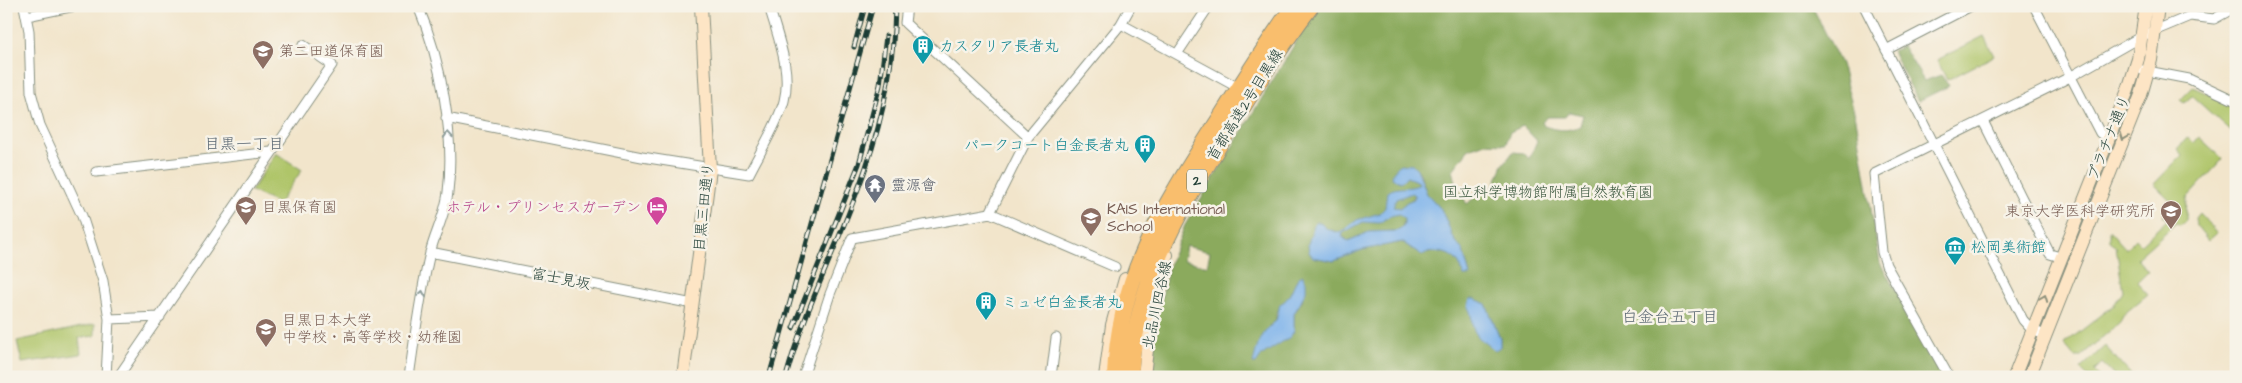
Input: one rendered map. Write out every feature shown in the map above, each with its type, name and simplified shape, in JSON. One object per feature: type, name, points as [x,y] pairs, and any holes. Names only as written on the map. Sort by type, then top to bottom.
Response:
[{"type":"highway","name":"首都高速2号目黒線","points":[[1130,377],[1153,229],[1173,193],[1294,6]]},
{"type":"highway","name":"首都高速2号目黒線","points":[[1115,377],[1124,307],[1147,263],[1242,107],[1311,6]]},
{"type":"highway","points":[[1106,377],[1114,330],[1122,302],[1147,263]]},
{"type":"highway","points":[[1143,377],[1147,263]]},
{"type":"main road","name":"目黒三田通り","points":[[683,377],[710,169],[701,6]]},
{"type":"main road","name":"北品川四谷線","points":[[1106,377],[1108,344],[1118,301],[1142,241],[1237,86],[1290,6]]},
{"type":"main road","name":"北品川四谷線","points":[[1143,377],[1148,337],[1158,286],[1168,251],[1185,214],[1303,24],[1319,6]]},
{"type":"main road","name":"プラチナ通り","points":[[2014,377],[2135,70],[2146,6]]},
{"type":"main road","name":"プラチナ通り","points":[[2028,377],[2122,145],[2149,70],[2156,32],[2158,6]]},
{"type":"street","points":[[24,6],[27,16],[31,92],[40,125],[82,216],[103,281],[109,319],[106,377]]},
{"type":"street","points":[[27,16],[75,6]]},
{"type":"street","points":[[409,377],[430,252],[448,194],[450,164],[440,78],[426,27],[418,6]]},
{"type":"street","points":[[446,118],[543,139],[710,169],[749,174],[784,101],[787,79],[781,48],[769,6]]},
{"type":"street","points":[[907,6],[905,23],[1028,137]]},
{"type":"street","points":[[990,213],[1028,137],[1121,24],[1132,6]]},
{"type":"street","points":[[1177,54],[1209,6]]},
{"type":"street","points":[[1864,6],[2017,310],[2032,330],[2044,335]]},
{"type":"street","points":[[1886,50],[1971,6]]},
{"type":"street","points":[[2034,6],[2100,132],[2109,138]]},
{"type":"street","points":[[1949,377],[1886,266],[1882,252],[1874,174],[2070,77],[2142,36],[2156,32],[2190,16],[2214,19],[2236,7]]},
{"type":"street","points":[[1121,24],[1237,86]]},
{"type":"street","points":[[118,377],[332,65],[303,45]]},
{"type":"street","points":[[2135,70],[2149,70],[2189,79],[2236,101]]},
{"type":"street","points":[[1983,121],[2050,254],[2060,258]]},
{"type":"street","points":[[96,172],[271,152]]},
{"type":"street","points":[[803,377],[830,294],[852,238],[990,213],[1115,267]]},
{"type":"street","name":"富士見坂","points":[[430,252],[693,304]]},
{"type":"street","points":[[109,319],[160,317]]},
{"type":"street","points":[[1051,377],[1056,338]]},
{"type":"green space","name":"国立科学博物館附属自然教育園","points":[[1322,6],[1812,6],[1841,64],[1856,119],[1880,263],[1946,377],[1152,377],[1155,325],[1169,265],[1185,225],[1308,22]],"holes":[[[1569,112],[1583,115],[1580,126],[1571,129],[1553,129],[1544,126],[1542,122],[1548,117],[1565,117]],[[1523,126],[1537,141],[1529,159],[1524,153],[1513,152],[1503,165],[1494,186],[1476,196],[1467,204],[1457,187],[1453,170],[1469,149],[1485,143],[1506,144],[1510,132]],[[1413,165],[1420,173],[1427,194],[1441,209],[1454,239],[1463,251],[1470,275],[1464,276],[1457,260],[1450,255],[1436,252],[1422,255],[1402,242],[1362,250],[1334,261],[1313,257],[1313,233],[1319,222],[1327,229],[1340,233],[1348,241],[1369,232],[1401,229],[1419,182],[1407,177],[1404,180]],[[1186,246],[1210,252],[1207,266],[1183,260]],[[1297,279],[1303,299],[1294,314],[1294,331],[1262,355],[1269,326],[1276,321],[1276,313],[1288,299]],[[1486,304],[1500,338],[1500,347],[1495,349],[1485,342],[1475,329],[1471,313]]]},
{"type":"green space","points":[[1984,36],[1994,56],[1947,80],[1937,60]]},
{"type":"green space","points":[[1903,46],[1924,81],[1941,75],[1949,86],[1918,101],[1892,51]]},
{"type":"green space","points":[[2193,87],[2236,107],[2236,136],[2192,96],[2184,103],[2180,100]]},
{"type":"green space","points":[[2188,137],[2194,143],[2199,137],[2223,159],[2187,198],[2186,220],[2179,225],[2176,223],[2137,258],[2148,271],[2137,282],[2148,294],[2123,315],[2120,322],[2080,357],[2075,357],[2064,344],[2113,306],[2123,292],[2116,246],[2109,241],[2109,230],[2126,249],[2136,239],[2141,244],[2167,220],[2163,215],[2174,204],[2154,184],[2182,155],[2177,149]]},
{"type":"green space","points":[[276,153],[302,170],[278,204],[251,191]]},
{"type":"green space","points":[[2199,213],[2217,233],[2208,241],[2196,226],[2195,218]]},
{"type":"green space","points":[[95,324],[95,336],[79,338],[81,354],[22,363],[17,341]]},
{"type":"green space","points":[[2105,346],[2133,377],[2115,377],[2102,363],[2094,371],[2100,377],[2088,377],[2080,369]]},
{"type":"water","points":[[1400,164],[1413,165],[1417,169],[1427,194],[1441,209],[1454,239],[1463,251],[1470,276],[1464,276],[1458,262],[1450,255],[1431,252],[1422,255],[1402,242],[1362,250],[1334,261],[1313,257],[1309,252],[1308,244],[1315,222],[1319,222],[1327,229],[1340,233],[1357,220],[1380,213],[1385,208],[1387,192],[1418,185],[1419,182],[1407,177],[1400,182],[1392,178],[1393,172]],"holes":[[[1412,193],[1415,196],[1414,199],[1400,208],[1393,207],[1396,199]],[[1399,214],[1404,218],[1404,224],[1401,229],[1369,232],[1348,241],[1342,237],[1343,233],[1363,222],[1379,223],[1390,216]]]},
{"type":"water","points":[[1303,275],[1306,282],[1306,291],[1294,314],[1294,331],[1290,337],[1262,355],[1256,364],[1253,364],[1260,340],[1276,321],[1280,304],[1285,301],[1299,277]]},
{"type":"water","points":[[1470,299],[1486,304],[1500,338],[1500,347],[1495,350],[1474,331],[1468,307]]},
{"type":"railway","points":[[854,47],[865,6]]},
{"type":"railway","points":[[769,377],[873,6]]},
{"type":"railway","points":[[786,377],[804,323],[856,193],[878,128],[887,88],[893,47],[895,6]]},
{"type":"railway","points":[[793,328],[859,164],[880,85],[886,36]]},
{"type":"place","name":"カスタリア長者丸","points":[[923,65]]},
{"type":"place","name":"第二田道保育園","points":[[263,70]]},
{"type":"place","name":"パークコート白金長者丸","points":[[1145,164]]},
{"type":"place","name":"靈源會","points":[[875,204]]},
{"type":"place","name":"目黒保育園","points":[[246,226]]},
{"type":"place","name":"ホテル・プリンセスガーデン","points":[[657,226]]},
{"type":"place","name":"東京大学医科学研究所","points":[[2171,230]]},
{"type":"place","name":"KAIS International School","points":[[1091,237]]},
{"type":"place","name":"松岡美術館","points":[[1955,266]]},
{"type":"place","name":"ミュゼ白金長者丸","points":[[986,321]]},
{"type":"place","name":"目黒日本大学 中学校・高等学校・幼稚園","points":[[266,348]]},
{"type":"district","name":"目黒一丁目","points":[[244,144]]},
{"type":"district","name":"白金台五丁目","points":[[1670,317]]}]
